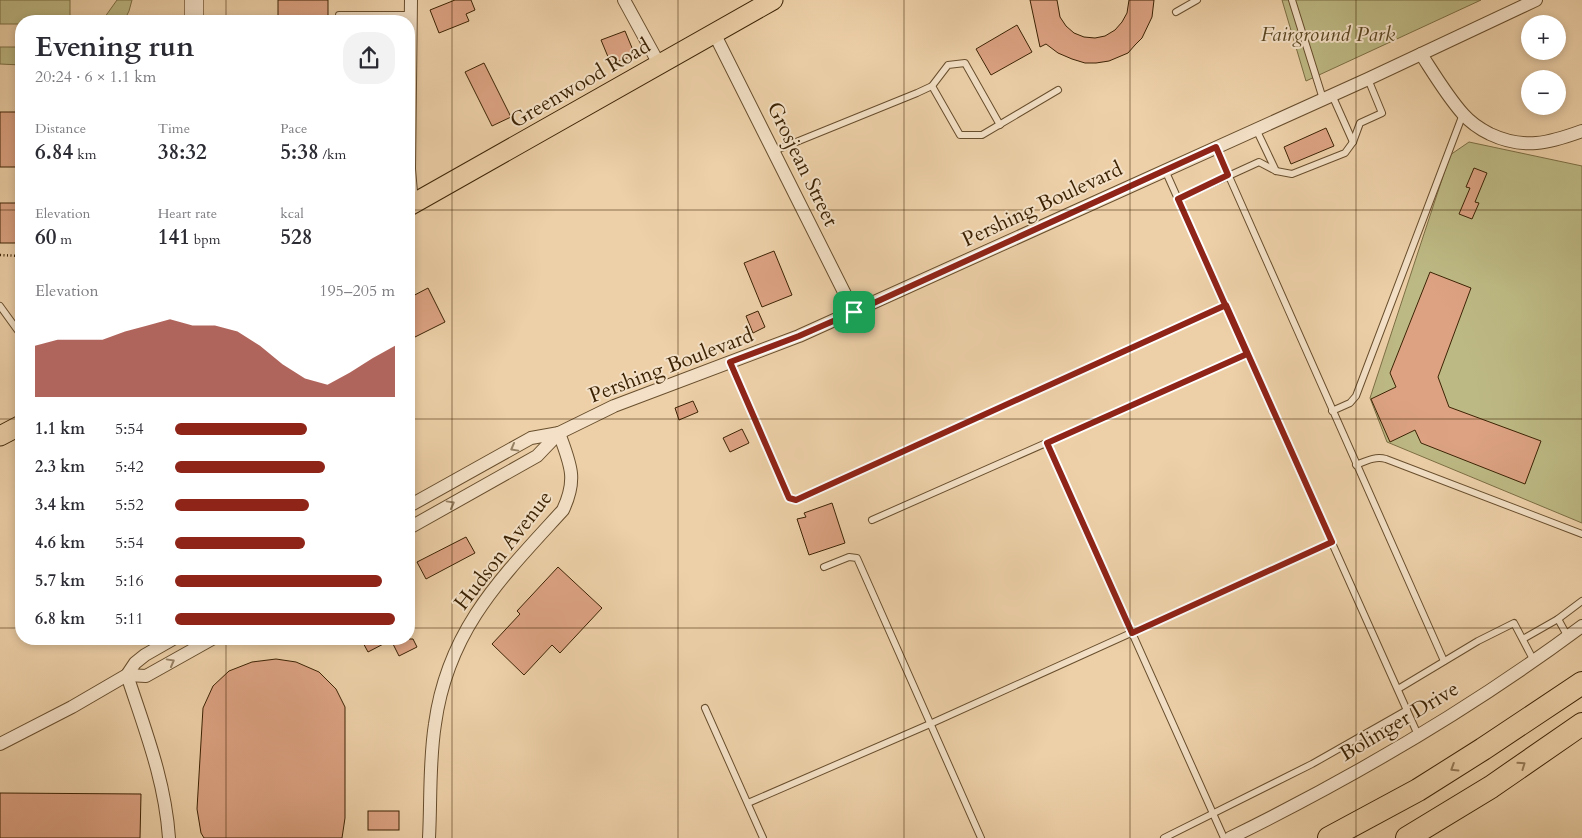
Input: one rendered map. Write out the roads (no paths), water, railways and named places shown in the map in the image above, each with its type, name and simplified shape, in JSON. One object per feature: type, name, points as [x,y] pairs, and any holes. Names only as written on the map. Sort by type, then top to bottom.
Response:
[{"type":"highway","points":[[1483,749],[1582,670]]},
{"type":"highway","points":[[1329,838],[1418,790],[1582,683]]},
{"type":"highway","points":[[1407,838],[1491,787],[1582,724]]},
{"type":"main road","name":"Greenwood Road","points":[[415,202],[773,0]]},
{"type":"main road","points":[[0,436],[15,427]]},
{"type":"street","points":[[194,0],[194,15]]},
{"type":"street","points":[[410,0],[410,15]]},
{"type":"street","points":[[624,0],[659,64]]},
{"type":"street","name":"Pershing Boulevard","points":[[415,503],[531,438],[559,433],[614,406],[799,336],[1368,79],[1536,0]]},
{"type":"street","name":"Grosjean Street","points":[[714,33],[854,312]]},
{"type":"street","points":[[1421,54],[1463,114],[1483,130],[1511,142],[1523,144],[1542,144],[1579,136]]},
{"type":"street","name":"Pershing Boulevard","points":[[415,525],[537,456],[559,433]]},
{"type":"street","name":"Hudson Avenue","points":[[429,838],[432,743],[446,674],[458,646],[481,604],[501,578],[563,510],[569,497],[572,483],[571,468],[559,433]]},
{"type":"street","name":"Bolinger Drive","points":[[1230,838],[1342,779],[1418,735],[1534,660],[1582,626]]},
{"type":"street","points":[[0,744],[72,707],[128,675],[135,664],[145,655],[162,645]]},
{"type":"street","points":[[128,675],[146,676],[201,645]]},
{"type":"street","points":[[128,675],[162,781],[169,838]]},
{"type":"lane","points":[[1176,12],[1197,0]]},
{"type":"lane","points":[[1292,0],[1328,97],[1353,142]]},
{"type":"lane","points":[[339,14],[374,15]]},
{"type":"lane","points":[[774,151],[918,93],[932,86],[948,65],[965,63],[1000,125]]},
{"type":"lane","points":[[1178,199],[1258,162],[1276,171],[1292,174],[1345,153],[1353,142],[1360,123],[1382,113],[1368,79]]},
{"type":"lane","points":[[932,86],[960,135],[982,135],[1058,90]]},
{"type":"lane","points":[[1332,411],[1350,403],[1356,396],[1463,114]]},
{"type":"lane","points":[[1256,129],[1276,171]]},
{"type":"lane","points":[[1216,147],[1444,661]]},
{"type":"lane","points":[[1165,170],[1418,735]]},
{"type":"lane","points":[[730,362],[789,498],[796,500],[1226,305]]},
{"type":"lane","points":[[0,306],[15,327]]},
{"type":"lane","points":[[872,520],[1247,354]]},
{"type":"lane","points":[[1047,443],[1224,838]]},
{"type":"lane","points":[[1356,465],[1380,458],[1582,534]]},
{"type":"lane","points":[[748,803],[930,724],[1332,542]]},
{"type":"lane","points":[[824,568],[849,557],[856,558],[981,838]]},
{"type":"lane","points":[[1522,639],[1558,619],[1582,601]]},
{"type":"lane","points":[[1558,619],[1568,637]]},
{"type":"lane","points":[[1398,689],[1444,661],[1514,623],[1534,660]]},
{"type":"lane","points":[[705,708],[763,838]]},
{"type":"lane","points":[[1164,838],[1304,768],[1407,710]]},
{"type":"park label","name":"Fairground Park","points":[[1328,34]]}]
